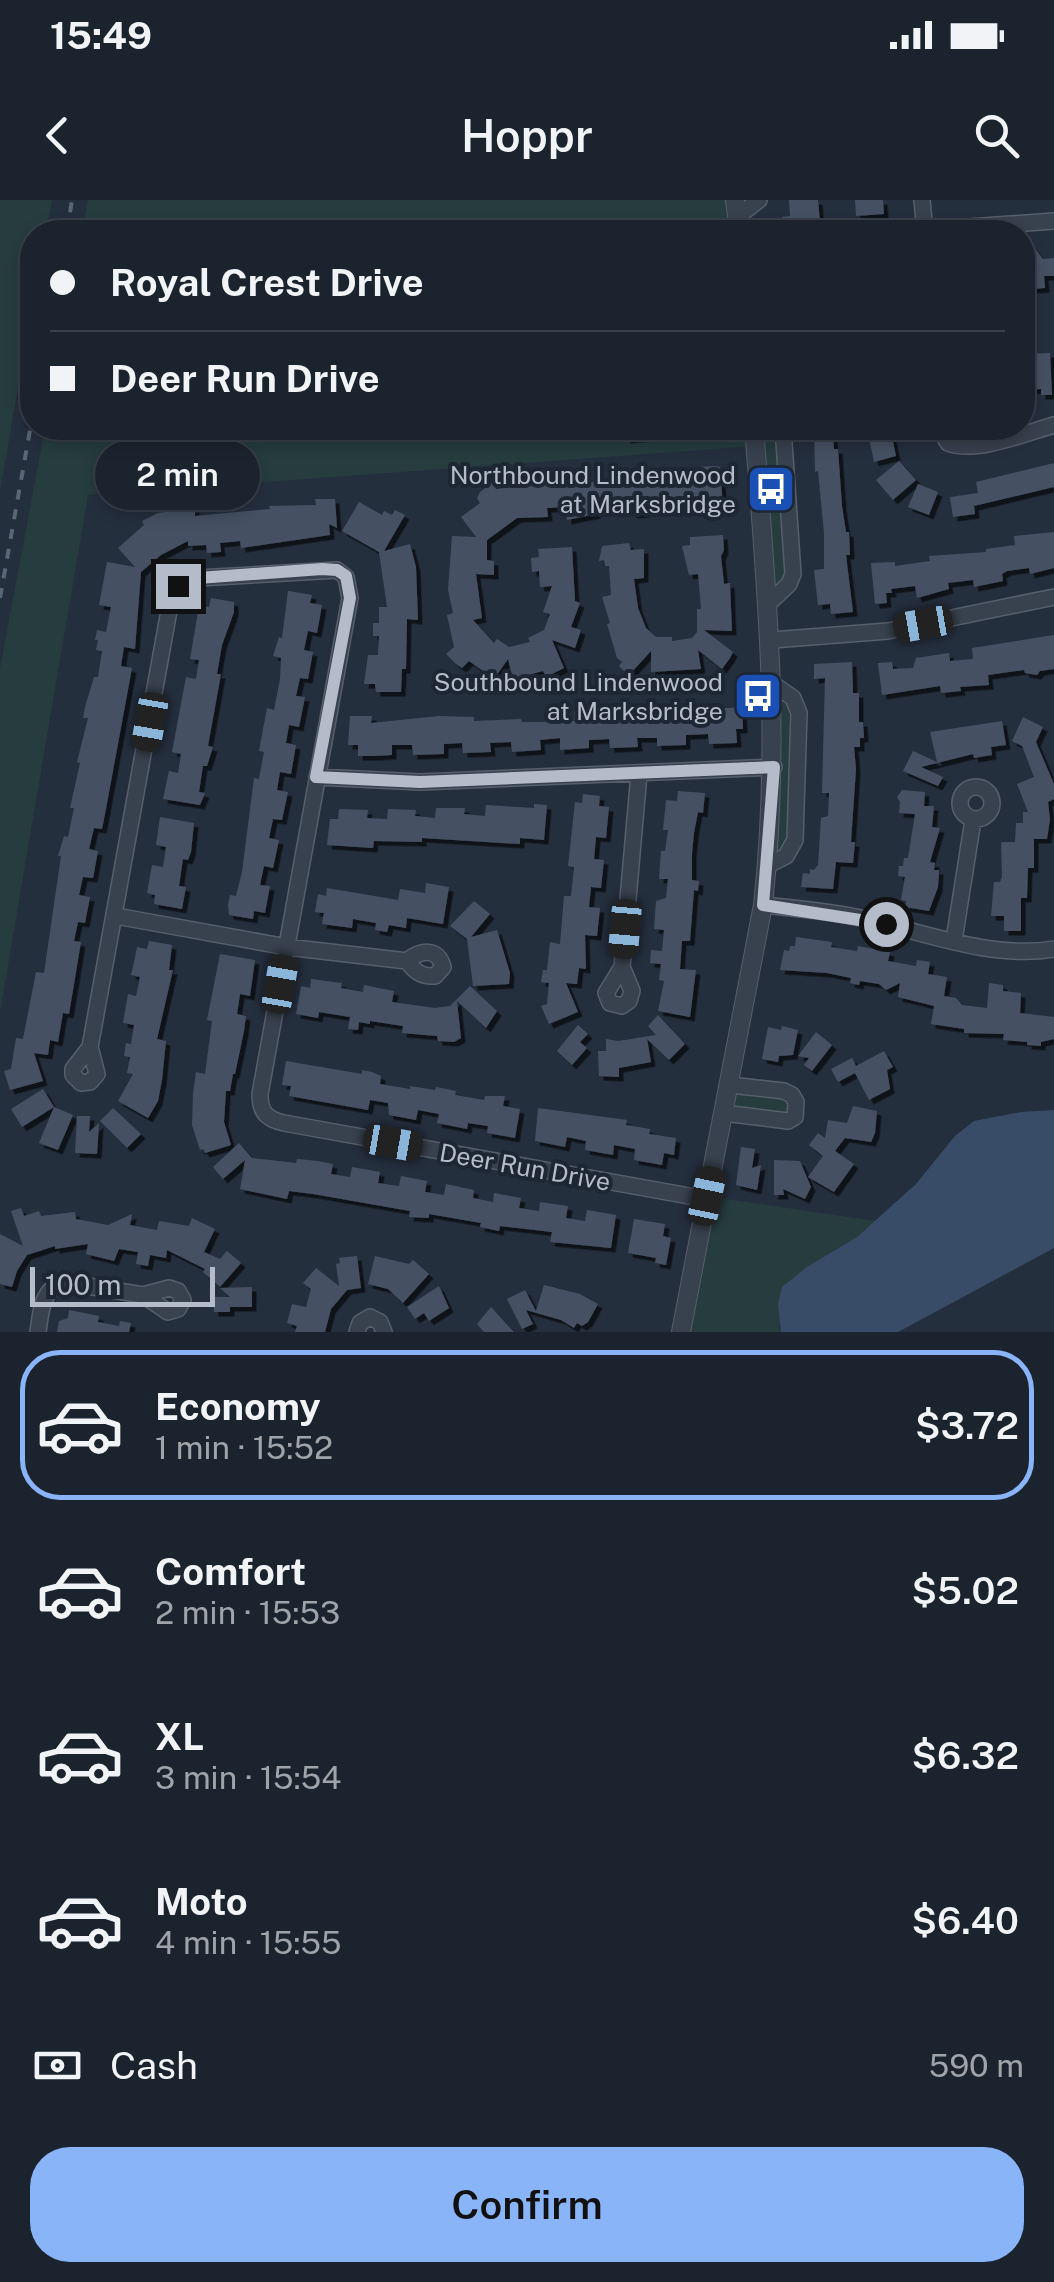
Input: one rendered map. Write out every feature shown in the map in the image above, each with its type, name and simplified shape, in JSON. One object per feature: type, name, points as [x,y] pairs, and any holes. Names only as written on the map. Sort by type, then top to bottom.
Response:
[{"type":"street","points":[[737,216],[758,200]]},
{"type":"street","points":[[680,1332],[730,1084],[768,864],[774,767],[772,640],[755,440]]},
{"type":"street","points":[[768,604],[789,584],[793,574],[784,440]]},
{"type":"street","points":[[946,440],[957,447],[999,440]]},
{"type":"street","name":"Deer Run Drive","points":[[116,916],[170,606],[178,586],[198,578],[337,570],[346,576],[350,598],[260,1106],[269,1120],[706,1199]]},
{"type":"street","points":[[772,640],[888,631],[1054,597]]},
{"type":"street","points":[[768,864],[786,856],[795,840],[800,725],[793,698],[773,684]]},
{"type":"street","points":[[316,777],[420,782],[774,767]]},
{"type":"street","points":[[622,968],[639,774]]},
{"type":"street","points":[[954,940],[974,820]]},
{"type":"street","points":[[763,905],[852,916],[1014,952],[1054,949]]},
{"type":"street","points":[[90,1046],[116,916],[287,947],[407,962]]},
{"type":"street","points":[[724,1113],[779,1121],[795,1117],[797,1110],[792,1095],[730,1084]]},
{"type":"street","points":[[38,1332],[43,1302],[55,1284],[70,1283],[143,1296]]},
{"type":"street","points":[[357,1332],[360,1323],[370,1317],[380,1322],[384,1332]]},
{"type":"green space","points":[[0,200],[52,200],[48,220],[20,220],[20,377],[0,491]]},
{"type":"green space","points":[[88,200],[759,200],[746,220],[84,220]]},
{"type":"green space","points":[[43,440],[784,440],[793,574],[768,604],[755,446],[88,495],[0,1012],[0,668]]},
{"type":"green space","points":[[773,684],[793,698],[795,840],[768,865]]},
{"type":"green space","points":[[730,1085],[784,1091],[795,1117],[724,1113]]},
{"type":"green space","points":[[707,1196],[875,1221],[857,1237],[807,1267],[779,1327],[781,1332],[681,1332]]},
{"type":"water","points":[[1054,1110],[1054,1248],[898,1332],[781,1332],[778,1304],[782,1287],[857,1237],[916,1184],[955,1136],[974,1121]]},
{"type":"building","points":[[789,200],[818,200],[820,220],[782,220],[790,216]]},
{"type":"building","points":[[855,200],[883,200],[884,214],[856,216]]},
{"type":"building","points":[[1035,249],[1043,259],[1054,258],[1054,276],[1044,276],[1045,288],[1035,289]]},
{"type":"building","points":[[1050,353],[1052,395],[1041,395],[1041,389],[1035,389],[1035,354]]},
{"type":"building","points":[[814,440],[833,440],[834,449],[838,449],[842,506],[849,532],[850,555],[846,555],[853,612],[831,614],[830,604],[818,605],[814,570],[824,569],[824,533],[818,471],[815,472]]},
{"type":"building","points":[[869,440],[893,440],[896,456],[874,462]]},
{"type":"building","points":[[899,461],[916,480],[893,500],[876,480]]},
{"type":"building","points":[[1054,463],[1054,487],[974,506],[975,514],[953,517],[950,497],[978,493],[976,482]]},
{"type":"building","points":[[720,467],[723,507],[710,508],[709,495],[691,497],[692,507],[664,508],[663,497],[644,499],[645,513],[616,512],[615,503],[595,505],[596,514],[567,520],[566,507],[547,508],[548,517],[517,518],[487,540],[487,560],[494,561],[494,575],[476,574],[482,618],[473,620],[494,643],[497,639],[509,647],[530,642],[528,638],[544,630],[550,614],[543,612],[552,586],[540,587],[539,571],[532,572],[531,558],[539,557],[538,549],[572,547],[575,601],[580,603],[571,627],[581,630],[575,648],[552,640],[564,668],[552,674],[545,675],[543,671],[513,679],[508,659],[494,679],[469,661],[462,668],[446,654],[454,647],[447,615],[453,613],[448,590],[452,536],[476,537],[461,517],[480,503],[480,492],[492,483],[496,489],[557,483],[556,478],[570,477],[577,482],[601,482],[629,479],[634,468],[648,470],[649,476]]},
{"type":"building","points":[[918,484],[938,492],[929,515],[908,507]]},
{"type":"building","points":[[315,499],[335,499],[337,528],[329,524],[330,535],[241,548],[240,541],[220,543],[221,552],[207,553],[206,545],[188,546],[188,541],[161,555],[141,572],[135,649],[124,647],[121,666],[132,668],[105,814],[102,829],[94,828],[89,849],[98,851],[93,878],[83,877],[79,895],[90,897],[85,923],[78,922],[74,941],[81,942],[69,1014],[63,1013],[58,1042],[50,1040],[48,1055],[34,1053],[43,1081],[10,1090],[4,1071],[11,1069],[16,1038],[23,1039],[36,972],[44,973],[58,856],[64,836],[68,837],[80,763],[77,762],[88,718],[83,718],[85,707],[94,677],[98,677],[102,651],[96,650],[95,640],[97,630],[106,632],[111,607],[99,605],[107,562],[135,567],[118,548],[144,525],[142,521],[158,513],[195,508],[195,516],[270,509],[269,506],[316,505]]},
{"type":"building","points":[[359,502],[382,515],[384,511],[392,515],[395,510],[405,515],[384,551],[410,544],[416,567],[418,620],[407,619],[406,669],[402,669],[401,692],[376,692],[375,684],[364,684],[368,655],[378,655],[379,636],[373,636],[373,623],[379,623],[379,607],[387,607],[379,552],[342,531]]},
{"type":"building","points":[[1054,532],[1054,568],[1030,574],[1029,568],[1007,571],[1002,574],[1003,581],[974,587],[973,580],[948,583],[949,589],[917,598],[915,586],[891,589],[892,593],[886,593],[887,603],[875,604],[871,563],[895,562],[895,566],[930,561],[929,556],[986,552],[1015,545],[1014,536]]},
{"type":"building","points":[[723,535],[721,556],[724,584],[730,583],[732,631],[704,630],[733,652],[730,658],[722,669],[698,650],[701,669],[651,672],[651,651],[631,673],[626,673],[619,666],[622,662],[617,658],[607,624],[610,623],[602,597],[611,595],[609,566],[605,566],[604,560],[599,561],[602,546],[629,543],[631,550],[644,549],[644,578],[634,579],[638,608],[646,628],[656,637],[672,637],[672,641],[692,638],[697,632],[697,609],[701,609],[698,574],[689,575],[682,546],[690,545],[690,537]]},
{"type":"building","points":[[288,591],[312,595],[310,603],[322,605],[317,633],[308,631],[304,650],[313,652],[308,679],[300,678],[296,696],[305,697],[299,727],[289,725],[286,743],[296,745],[291,774],[280,772],[277,790],[288,792],[282,820],[273,819],[269,838],[279,840],[273,868],[264,866],[260,885],[270,886],[265,913],[254,911],[253,919],[229,915],[228,905],[230,895],[236,896],[242,872],[254,778],[259,779],[264,752],[259,751],[267,708],[274,710],[280,679],[281,658],[273,656],[279,637],[282,638]]},
{"type":"building","points":[[211,598],[234,602],[234,612],[222,645],[208,746],[213,747],[207,766],[203,766],[199,792],[205,793],[200,805],[163,799],[169,771],[178,773],[181,754],[172,752],[186,677],[196,679],[199,660],[190,659],[199,606],[209,607]]},
{"type":"building","points":[[1054,635],[1054,669],[1037,675],[1024,670],[988,675],[989,685],[960,687],[961,691],[941,693],[940,686],[882,695],[878,663],[892,662],[893,669],[913,668],[916,658],[949,653],[950,661],[973,659],[972,648]]},
{"type":"building","points":[[852,662],[853,693],[859,693],[859,722],[863,722],[864,738],[860,738],[860,747],[854,747],[853,863],[836,862],[833,889],[801,887],[803,873],[810,874],[810,869],[818,865],[821,818],[828,816],[829,793],[822,793],[825,678],[814,679],[814,664]]},
{"type":"building","points":[[742,707],[743,729],[736,729],[737,743],[709,744],[708,734],[686,735],[686,745],[657,746],[657,738],[637,738],[638,747],[610,748],[609,739],[589,740],[589,748],[560,750],[560,738],[540,740],[541,750],[512,752],[511,742],[490,743],[491,752],[463,753],[462,743],[444,744],[444,754],[413,755],[412,745],[392,745],[392,755],[372,756],[358,756],[358,745],[348,745],[350,716],[372,716],[371,723],[439,716],[474,717],[474,721],[548,722],[574,721],[574,711],[619,710],[620,716]]},
{"type":"building","points":[[1023,717],[1043,727],[1036,742],[1054,784],[1054,799],[1048,802],[1047,839],[1034,839],[1034,868],[1028,868],[1027,898],[1021,898],[1021,931],[1004,931],[1004,916],[991,916],[994,882],[1000,882],[1002,877],[1001,842],[1015,842],[1016,823],[1023,823],[1023,812],[1028,812],[1017,784],[1034,777],[1022,746],[1012,741]]},
{"type":"building","points":[[1002,721],[1006,745],[991,747],[992,755],[974,758],[973,754],[921,767],[943,777],[938,786],[903,771],[913,751],[937,762],[930,732]]},
{"type":"building","points":[[902,790],[925,792],[924,806],[934,806],[932,827],[940,828],[930,862],[935,863],[934,870],[939,870],[938,887],[929,911],[905,907],[906,901],[901,900],[905,877],[898,876],[899,866],[908,858],[915,814],[899,813],[897,797]]},
{"type":"building","points":[[678,791],[705,793],[692,854],[692,880],[699,881],[698,891],[694,890],[690,941],[682,941],[680,969],[696,970],[690,1017],[658,1011],[664,981],[659,980],[661,964],[650,963],[651,950],[662,951],[664,930],[654,929],[656,901],[666,898],[668,879],[659,879],[661,851],[665,851],[668,830],[663,830],[666,800],[677,801]]},
{"type":"building","points":[[583,794],[600,796],[599,806],[609,807],[606,838],[596,837],[594,859],[604,860],[601,888],[591,887],[589,907],[600,908],[597,936],[585,935],[586,969],[579,968],[577,984],[566,983],[578,1012],[549,1024],[541,1006],[547,1004],[549,983],[541,982],[543,970],[547,970],[550,942],[560,944],[564,896],[571,896],[574,867],[568,866],[575,802],[582,803]]},
{"type":"building","points":[[534,804],[547,805],[544,840],[520,838],[520,844],[422,838],[422,842],[374,841],[373,848],[327,845],[330,819],[338,819],[339,809],[368,810],[367,818],[387,819],[388,809],[416,810],[415,816],[435,818],[436,808],[465,808],[464,814],[485,816],[486,805],[534,808]]},
{"type":"building","points":[[160,817],[194,823],[191,852],[188,860],[183,859],[179,886],[186,887],[182,909],[154,904],[155,895],[147,893],[152,865],[163,867],[166,847],[156,845]]},
{"type":"building","points":[[426,883],[449,887],[443,924],[407,918],[406,928],[389,925],[387,932],[375,930],[376,923],[353,919],[352,928],[322,924],[324,913],[315,912],[318,894],[326,896],[327,888],[398,900],[400,889],[425,893]]},
{"type":"building","points":[[474,901],[490,914],[471,937],[497,930],[510,973],[509,984],[473,986],[467,939],[450,926]]},
{"type":"building","points":[[796,937],[832,942],[831,947],[857,951],[858,946],[890,952],[888,961],[916,966],[917,960],[930,962],[928,974],[947,977],[944,996],[956,998],[962,1005],[987,1008],[989,983],[1003,985],[1003,991],[1021,993],[1020,1013],[1054,1017],[1054,1039],[1041,1042],[1041,1046],[1027,1045],[1003,1040],[1004,1034],[964,1033],[964,1029],[931,1024],[934,1006],[898,997],[900,983],[886,990],[879,984],[860,981],[859,985],[850,983],[851,978],[827,973],[780,970],[784,950],[795,946]]},
{"type":"building","points":[[149,941],[172,945],[169,970],[173,970],[157,1039],[166,1041],[162,1080],[158,1101],[148,1118],[118,1101],[133,1074],[127,1073],[130,1057],[124,1056],[134,1025],[123,1023],[128,994],[136,996],[140,977],[131,975],[137,947],[147,949]]},
{"type":"building","points":[[220,954],[255,960],[250,996],[240,994],[237,1014],[246,1016],[244,1031],[230,1091],[226,1091],[224,1122],[231,1145],[205,1153],[200,1150],[192,1125],[193,1093],[196,1072],[205,1074],[212,1021],[207,1020]]},
{"type":"building","points":[[311,979],[342,983],[341,988],[363,992],[364,985],[394,991],[392,1002],[435,1008],[450,1006],[470,986],[497,1011],[486,1028],[457,1001],[461,1038],[454,1042],[438,1041],[437,1036],[402,1033],[403,1026],[370,1021],[359,1022],[358,1030],[348,1029],[350,1017],[319,1012],[318,1018],[296,1014],[301,986],[310,988]]},
{"type":"building","points":[[658,1015],[685,1044],[669,1060],[647,1039],[651,1062],[619,1068],[619,1077],[599,1076],[598,1051],[606,1051],[606,1039],[656,1035],[648,1026]]},
{"type":"building","points":[[578,1025],[588,1034],[580,1042],[587,1048],[572,1065],[557,1051]]},
{"type":"building","points":[[782,1026],[798,1030],[793,1055],[779,1056],[778,1062],[762,1059],[768,1027],[781,1030]]},
{"type":"building","points":[[816,1032],[832,1045],[812,1071],[804,1065],[809,1058],[798,1056]]},
{"type":"building","points":[[884,1051],[893,1067],[887,1070],[890,1089],[869,1100],[855,1073],[838,1082],[831,1069],[852,1058],[856,1066]]},
{"type":"building","points":[[286,1061],[362,1074],[362,1070],[372,1072],[381,1076],[380,1084],[410,1089],[436,1087],[484,1100],[485,1096],[505,1096],[503,1106],[520,1109],[515,1138],[487,1133],[488,1126],[468,1123],[467,1129],[437,1123],[439,1114],[418,1110],[416,1120],[389,1115],[388,1103],[370,1100],[368,1110],[289,1096],[291,1086],[282,1085]]},
{"type":"building","points":[[43,1089],[54,1107],[22,1127],[11,1109]]},
{"type":"building","points":[[853,1106],[877,1111],[875,1133],[871,1142],[845,1138],[835,1151],[854,1164],[834,1192],[808,1177],[823,1156],[809,1145],[818,1133],[825,1138],[828,1120],[847,1123]]},
{"type":"building","points":[[54,1107],[73,1115],[58,1150],[39,1143]]},
{"type":"building","points":[[113,1108],[141,1134],[127,1148],[100,1121]]},
{"type":"building","points":[[538,1108],[627,1120],[626,1125],[650,1129],[649,1134],[676,1138],[674,1155],[664,1153],[662,1165],[634,1160],[635,1149],[614,1145],[613,1155],[585,1150],[586,1141],[567,1137],[565,1147],[535,1141]]},
{"type":"building","points":[[77,1116],[90,1116],[89,1132],[99,1123],[97,1154],[75,1153]]},
{"type":"building","points":[[239,1143],[252,1158],[318,1161],[333,1164],[331,1174],[350,1177],[352,1167],[380,1172],[378,1183],[399,1186],[401,1176],[427,1181],[425,1192],[444,1195],[446,1184],[474,1190],[473,1198],[493,1202],[494,1193],[521,1198],[519,1208],[539,1211],[540,1202],[568,1206],[566,1218],[585,1221],[587,1210],[616,1215],[611,1248],[550,1242],[552,1232],[500,1226],[499,1231],[480,1227],[481,1223],[429,1214],[429,1218],[409,1217],[410,1211],[313,1194],[289,1191],[287,1199],[240,1189],[245,1160],[223,1179],[213,1167]]},
{"type":"building","points":[[741,1147],[755,1149],[752,1168],[761,1165],[757,1190],[736,1185]]},
{"type":"building","points":[[774,1160],[800,1161],[811,1187],[805,1199],[783,1189],[784,1195],[774,1195]]},
{"type":"building","points":[[21,1208],[24,1216],[39,1211],[41,1216],[75,1212],[76,1219],[108,1225],[132,1214],[130,1225],[157,1230],[159,1221],[189,1226],[192,1218],[215,1229],[204,1252],[220,1259],[227,1251],[241,1263],[220,1287],[203,1272],[205,1269],[167,1250],[166,1258],[150,1255],[148,1266],[136,1264],[138,1252],[119,1249],[114,1261],[86,1254],[88,1244],[55,1246],[27,1255],[12,1287],[0,1284],[0,1234],[23,1246],[11,1211]]},
{"type":"building","points":[[634,1219],[665,1224],[663,1236],[671,1238],[666,1265],[655,1263],[656,1258],[628,1253]]},
{"type":"building","points":[[357,1256],[361,1288],[347,1290],[331,1309],[325,1332],[295,1332],[297,1326],[287,1323],[292,1304],[306,1307],[311,1289],[303,1283],[316,1268],[339,1286],[339,1258]]},
{"type":"building","points":[[375,1256],[409,1264],[413,1260],[429,1274],[403,1303],[388,1289],[368,1284]]},
{"type":"building","points":[[544,1285],[580,1294],[598,1304],[588,1322],[582,1326],[577,1323],[574,1328],[526,1310],[533,1324],[522,1329],[507,1299],[525,1290],[536,1311]]},
{"type":"building","points":[[439,1286],[449,1308],[429,1321],[424,1313],[415,1319],[407,1307]]},
{"type":"building","points":[[252,1287],[252,1307],[214,1312],[213,1297],[230,1297],[220,1288]]},
{"type":"building","points":[[491,1307],[514,1332],[484,1332],[477,1324]]},
{"type":"building","points":[[69,1310],[99,1316],[98,1322],[119,1326],[120,1321],[131,1323],[129,1332],[57,1332],[59,1321],[68,1318]]},
{"type":"railway","points":[[69,220],[72,200]]},
{"type":"railway","points":[[0,598],[28,440]]},
{"type":"place","name":"Northbound Lindenwood at Marksbridge","points":[[771,489]]},
{"type":"place","name":"Southbound Lindenwood at Marksbridge","points":[[758,696]]},
{"type":"route","points":[[178,586],[198,578],[322,569],[337,570],[346,576],[350,598],[316,777],[420,782],[774,767],[763,905],[886,924]]}]
